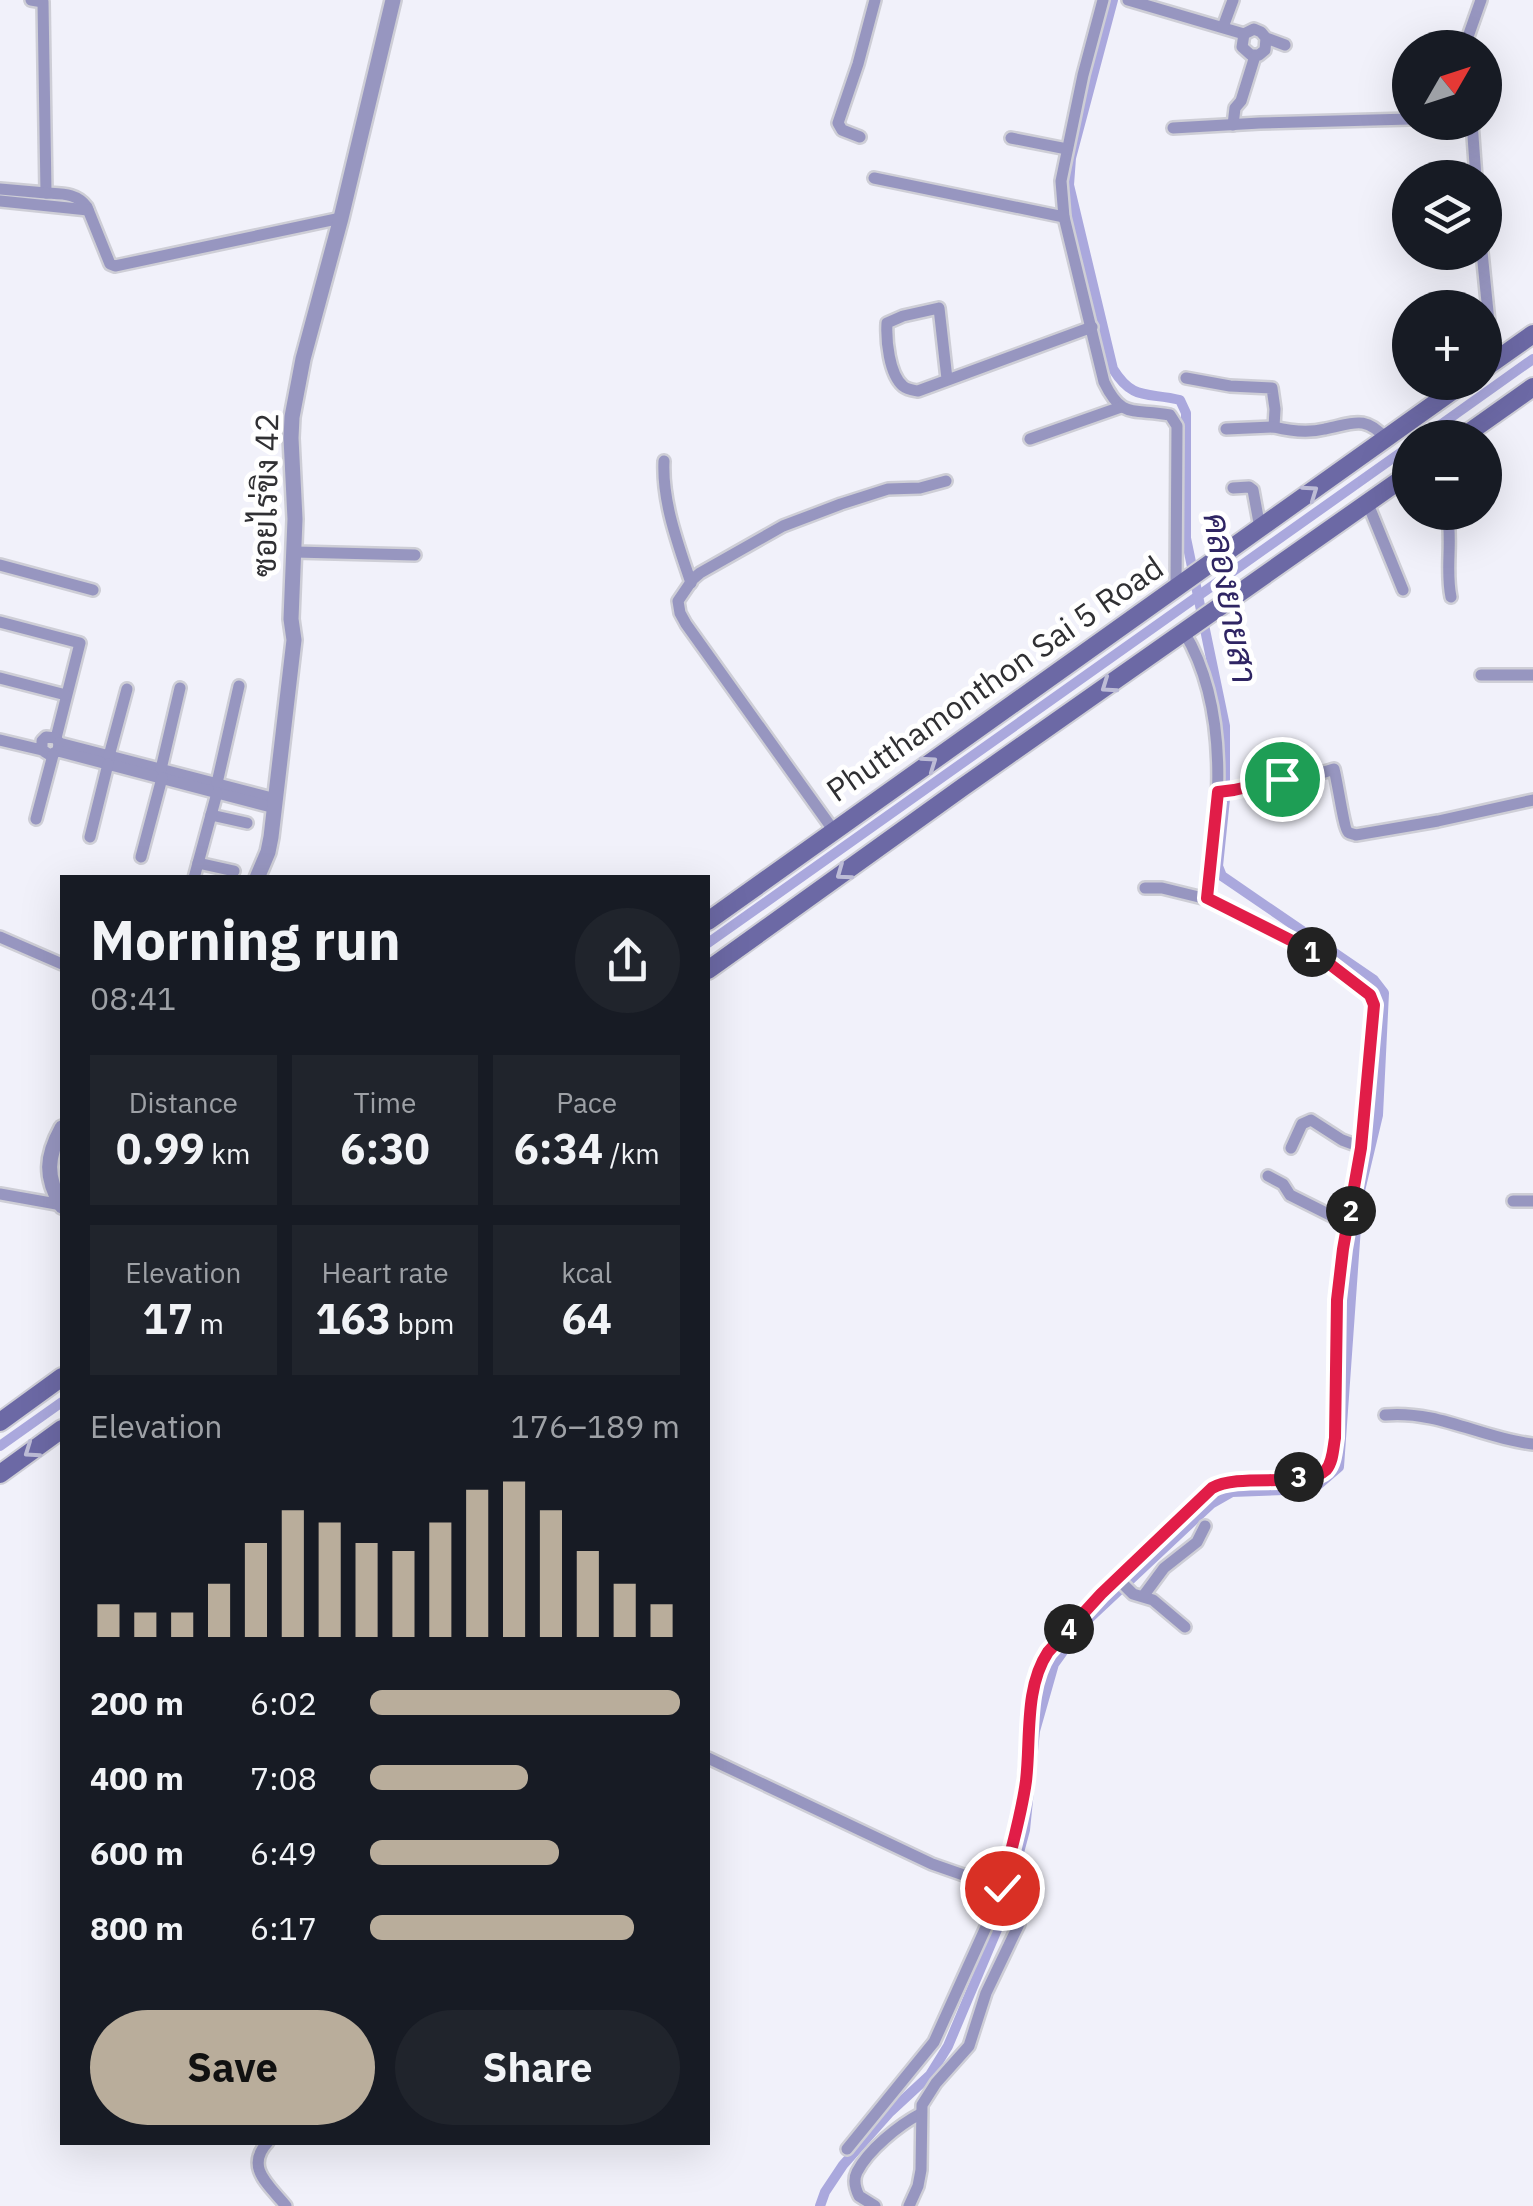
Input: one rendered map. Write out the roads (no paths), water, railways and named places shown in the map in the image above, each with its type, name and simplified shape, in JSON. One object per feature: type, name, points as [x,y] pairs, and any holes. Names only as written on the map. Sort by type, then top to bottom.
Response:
[{"type":"main road","points":[[1502,356],[1533,334]]},
{"type":"main road","points":[[1486,420],[1533,386]]},
{"type":"main road","name":"Phutthamonthon Sai 5 Road","points":[[710,919],[1440,400]]},
{"type":"main road","points":[[710,969],[1392,487]]},
{"type":"main road","points":[[0,1422],[60,1378]]},
{"type":"main road","points":[[0,1474],[60,1430]]},
{"type":"street","points":[[31,0],[43,2],[46,193]]},
{"type":"street","name":"ซอยไร่ขิง 42","points":[[258,875],[268,852],[294,640],[292,417],[393,0]]},
{"type":"street","points":[[860,137],[842,130],[838,123],[875,0]]},
{"type":"street","points":[[1102,0],[1067,149],[1062,181],[1064,217],[1104,382],[1120,407],[1170,415],[1177,426],[1178,586]]},
{"type":"street","points":[[1128,0],[1244,34]]},
{"type":"street","points":[[1223,27],[1233,0]]},
{"type":"street","points":[[1471,30],[1482,0]]},
{"type":"street","points":[[1255,56],[1242,47],[1244,34],[1250,30],[1258,30],[1266,38],[1284,44]]},
{"type":"street","points":[[1240,124],[1235,108],[1241,101],[1255,56],[1265,50],[1266,38]]},
{"type":"street","points":[[1172,128],[1392,120]]},
{"type":"street","points":[[1011,138],[1067,149]]},
{"type":"street","points":[[874,178],[1064,217]]},
{"type":"street","points":[[0,190],[77,197],[88,210],[106,260],[115,266],[341,218]]},
{"type":"street","points":[[0,201],[88,210]]},
{"type":"street","points":[[947,379],[938,308],[887,323],[893,370],[902,386],[918,391],[1092,327]]},
{"type":"street","points":[[1186,378],[1272,388],[1274,428]]},
{"type":"street","points":[[1030,438],[1120,407]]},
{"type":"street","points":[[1226,429],[1322,430],[1349,422],[1369,424],[1386,439]]},
{"type":"street","points":[[664,461],[667,498],[691,583]]},
{"type":"street","points":[[834,831],[686,624],[678,601],[700,573],[783,526],[888,489],[920,488],[946,481]]},
{"type":"street","points":[[1233,488],[1253,490],[1260,528]]},
{"type":"street","points":[[1368,504],[1403,590]]},
{"type":"street","points":[[1449,530],[1450,597]]},
{"type":"street","points":[[295,552],[415,555]]},
{"type":"street","points":[[0,565],[93,590]]},
{"type":"street","points":[[0,622],[80,643],[36,819]]},
{"type":"street","points":[[1186,631],[1206,680],[1224,791],[1207,898]]},
{"type":"street","points":[[1481,675],[1533,675]]},
{"type":"street","points":[[0,678],[66,695]]},
{"type":"street","points":[[195,875],[239,686]]},
{"type":"street","points":[[141,857],[180,688]]},
{"type":"street","points":[[90,836],[127,689]]},
{"type":"street","points":[[0,741],[53,747],[275,803]]},
{"type":"street","points":[[1224,791],[1334,769],[1344,827],[1349,834],[1356,835],[1533,800]]},
{"type":"street","points":[[211,815],[247,823]]},
{"type":"street","points":[[198,863],[234,872]]},
{"type":"street","points":[[847,2148],[934,2042],[998,1904],[1022,1804],[1033,1694],[1042,1662],[1074,1623],[1212,1488],[1234,1480],[1313,1476],[1330,1464],[1335,1438],[1337,1300],[1361,1148],[1374,1005],[1372,999],[1314,952],[1207,898],[1144,888]]},
{"type":"street","points":[[0,937],[60,963]]},
{"type":"street","points":[[1291,1148],[1302,1124],[1312,1120],[1361,1148]]},
{"type":"street","points":[[60,1132],[49,1168],[50,1182],[60,1201]]},
{"type":"street","points":[[1268,1176],[1290,1195],[1348,1224]]},
{"type":"street","points":[[0,1194],[60,1205]]},
{"type":"street","points":[[1513,1201],[1533,1202]]},
{"type":"street","points":[[1385,1415],[1404,1414],[1448,1422],[1533,1444]]},
{"type":"street","points":[[1138,1594],[1196,1542],[1205,1526]]},
{"type":"street","points":[[1120,1581],[1153,1600],[1185,1627]]},
{"type":"street","points":[[710,1759],[932,1864],[975,1880],[998,1904],[1019,1915],[1020,1924],[986,1993],[969,2046],[928,2094],[920,2114],[921,2170],[909,2206]]},
{"type":"street","points":[[975,1880],[1004,1876]]},
{"type":"street","points":[[875,2206],[858,2196],[854,2183],[858,2172],[895,2128],[920,2114]]},
{"type":"street","points":[[265,2145],[256,2162],[258,2170],[286,2206]]},
{"type":"waterway","name":"คลองยายสา","points":[[820,2206],[843,2165],[890,2112],[930,2075],[948,2046],[1001,1920],[1025,1830],[1035,1731],[1054,1664],[1082,1625],[1211,1504],[1232,1492],[1318,1485],[1339,1467],[1358,1199],[1378,1115],[1384,993],[1374,980],[1222,876],[1218,866],[1225,799],[1225,726],[1186,538],[1186,413],[1180,400],[1134,391],[1113,369],[1069,185],[1071,158],[1113,0]]},
{"type":"waterway","points":[[1447,420],[1533,359]]},
{"type":"waterway","points":[[710,942],[1392,459]]},
{"type":"waterway","points":[[0,1446],[60,1403]]}]
